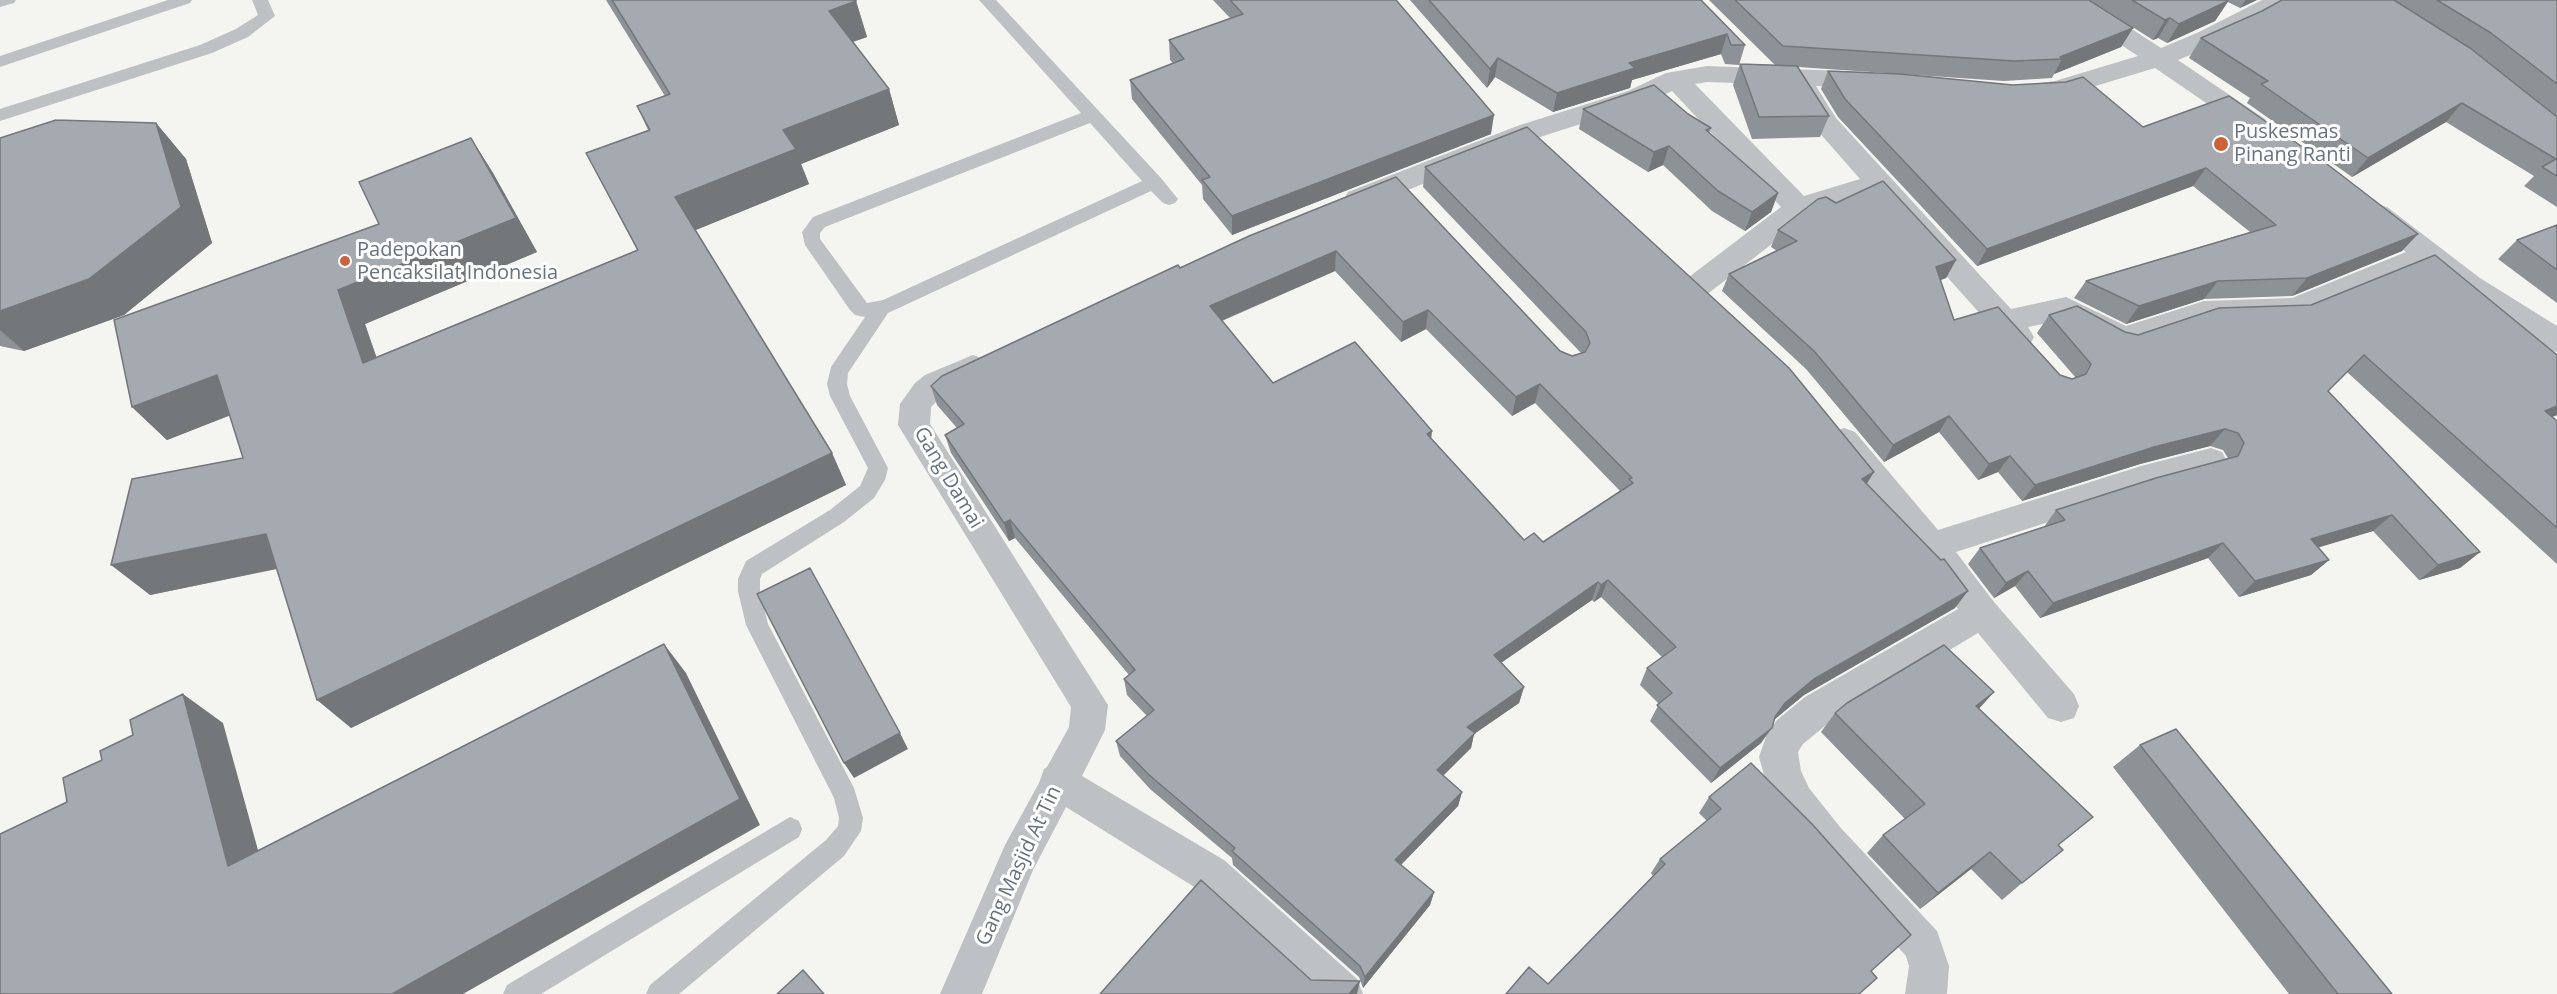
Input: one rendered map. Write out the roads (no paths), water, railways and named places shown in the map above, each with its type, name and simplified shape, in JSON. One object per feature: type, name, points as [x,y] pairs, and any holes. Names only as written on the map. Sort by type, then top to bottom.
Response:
[{"type":"street","points":[[2069,0],[2160,58],[2276,140]]},
{"type":"street","points":[[2014,91],[2056,89],[2160,58],[2208,38],[2281,0]]},
{"type":"street","points":[[2213,5],[2239,22]]},
{"type":"street","points":[[1743,50],[1768,76]]},
{"type":"street","points":[[1337,208],[1520,136],[1636,97],[1675,80],[1707,74],[1892,81]]},
{"type":"street","points":[[1797,76],[1826,124],[1877,183],[2037,356]]},
{"type":"street","points":[[1675,80],[1799,208]]},
{"type":"street","points":[[1491,116],[1552,156]]},
{"type":"street","points":[[1400,183],[1420,205]]},
{"type":"street","points":[[1718,309],[1686,280],[1799,208],[1877,183]]},
{"type":"street","points":[[2360,201],[2470,286],[2557,341]]},
{"type":"street","points":[[2005,321],[2066,308],[2124,339],[2204,312],[2295,309],[2429,254]]},
{"type":"street","name":"Gang Damai","points":[[1003,353],[936,384],[926,392],[916,404],[914,425],[1090,705]]},
{"type":"street","points":[[1827,420],[1931,546],[1982,613],[2061,706]]},
{"type":"street","points":[[1931,546],[2132,482],[2211,461]]},
{"type":"street","points":[[1926,994],[1929,966],[1923,945],[1826,840],[1796,801],[1783,775],[1778,757],[1779,746],[1790,732],[1818,709],[1982,613]]},
{"type":"street","name":"Gang Masjid At Tin","points":[[961,994],[1018,858],[1057,781],[1078,749],[1087,730],[1090,705]]},
{"type":"street","points":[[1057,781],[1210,874],[1342,994]]},
{"type":"lane","points":[[0,2],[8,0]]},
{"type":"lane","points":[[0,62],[184,0]]},
{"type":"lane","points":[[0,115],[215,45],[242,33],[267,16],[260,0]]},
{"type":"lane","points":[[987,0],[1169,199]]},
{"type":"lane","points":[[1093,114],[819,222],[814,226],[810,236],[857,305],[862,310],[881,308],[1155,182]]},
{"type":"lane","points":[[659,994],[835,848],[849,831],[851,818],[845,796],[757,625],[749,585],[754,568],[837,516],[867,492],[875,480],[878,468],[840,396],[837,384],[838,372],[881,308]]},
{"type":"lane","points":[[516,994],[790,829]]},
{"type":"place","name":"Puskesmas Pinang Ranti","points":[[2221,144]]},
{"type":"place","name":"Padepokan Pencaksilat Indonesia","points":[[345,261]]}]
